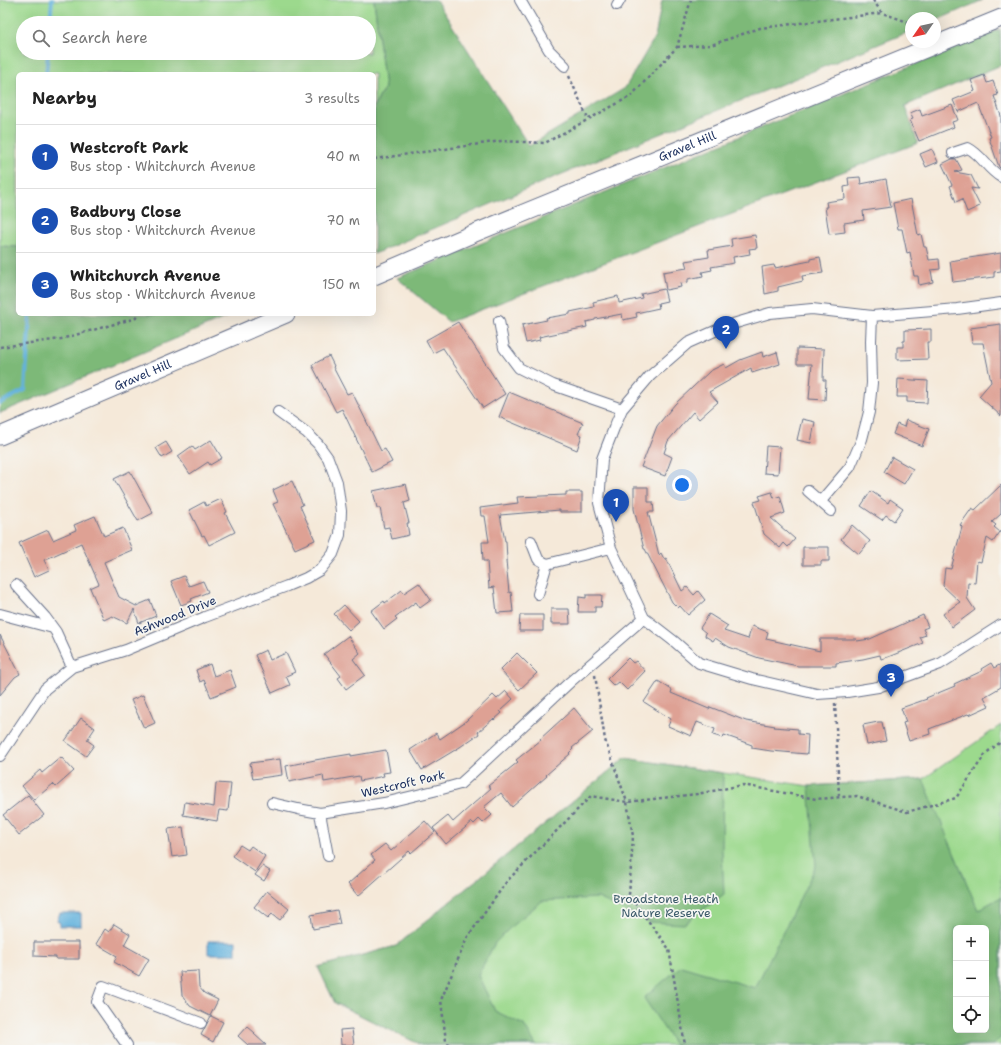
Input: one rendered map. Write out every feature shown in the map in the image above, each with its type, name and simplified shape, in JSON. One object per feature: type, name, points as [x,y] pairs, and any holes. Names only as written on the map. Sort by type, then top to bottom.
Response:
[{"type":"main road","name":"Gravel Hill","points":[[376,275],[470,235],[1001,18]]},
{"type":"main road","name":"Gravel Hill","points":[[0,436],[281,316]]},
{"type":"street","points":[[520,0],[549,50],[565,66]]},
{"type":"street","points":[[953,153],[968,148],[979,156],[994,173],[1001,177]]},
{"type":"street","points":[[1001,303],[957,309],[872,316],[812,309],[770,313],[726,326],[688,343],[650,376],[622,410],[602,459],[599,503],[611,548],[644,618],[699,663],[752,679],[817,694],[833,693],[878,687],[940,664],[1001,625]]},
{"type":"street","points":[[821,502],[850,467],[862,439],[869,412],[872,383],[870,341],[872,316]]},
{"type":"street","points":[[499,321],[504,348],[519,368],[553,385],[622,410]]},
{"type":"street","name":"Ashwood Drive","points":[[0,756],[45,689],[72,667],[126,650],[205,617],[306,578],[320,570],[333,554],[340,535],[341,511],[337,482],[328,458],[318,444],[307,433],[278,412]]},
{"type":"street","points":[[808,491],[831,511]]},
{"type":"street","points":[[530,541],[538,559],[547,564],[611,548]]},
{"type":"street","points":[[538,594],[547,564]]},
{"type":"street","points":[[16,585],[53,628],[72,667]]},
{"type":"street","points":[[0,614],[53,628]]},
{"type":"street","name":"Westcroft Park","points":[[272,803],[320,813],[384,803],[460,784],[593,662],[644,618]]},
{"type":"street","points":[[320,813],[328,856]]},
{"type":"street","points":[[127,1045],[97,1002],[103,986],[201,1023]]},
{"type":"path","points":[[376,159],[501,141],[545,142],[630,96],[677,47],[691,0]]},
{"type":"path","points":[[873,0],[882,13]]},
{"type":"path","points":[[677,47],[711,45],[760,28],[882,13],[905,21]]},
{"type":"path","points":[[565,66],[588,119]]},
{"type":"path","points":[[0,347],[61,339],[136,318],[136,316]]},
{"type":"path","points":[[593,662],[605,740],[627,802],[633,836],[629,894],[669,949],[686,1045]]},
{"type":"path","points":[[833,693],[835,703],[839,797]]},
{"type":"path","points":[[450,1045],[446,1041],[441,1000],[467,938],[507,881],[591,796],[627,802],[697,794],[743,784],[816,799],[857,796],[907,812],[956,798],[986,753],[1001,742]]},
{"type":"green space","points":[[0,0],[374,0],[385,87],[376,103],[376,72],[16,72],[16,247],[0,246]]},
{"type":"green space","points":[[374,0],[436,0],[529,146],[625,88],[655,37],[662,0],[983,0],[941,18],[941,12],[905,12],[905,33],[550,179],[376,253],[376,103],[385,87]]},
{"type":"green space","points":[[1000,29],[1001,65],[905,106],[918,143],[449,322],[397,278]]},
{"type":"green space","points":[[0,246],[16,247],[16,316],[229,316],[0,413]]},
{"type":"green space","name":"Broadstone Heath Nature Reserve","points":[[1001,725],[1001,1045],[421,1045],[335,1003],[318,967],[396,946],[625,758],[809,786],[923,779]]},
{"type":"green space","points":[[625,758],[723,773],[722,849],[724,894],[684,924],[649,922],[598,898],[542,901],[513,925],[495,943],[478,975],[495,1011],[524,1025],[536,1045],[421,1045],[335,1003],[318,967],[396,946]]},
{"type":"green space","points":[[923,779],[978,910],[1001,897],[1001,1037],[993,1045],[675,1045],[644,998],[681,966],[755,988],[816,866],[809,786]]},
{"type":"water","points":[[60,913],[81,913],[81,926],[60,926],[60,923],[57,920]]},
{"type":"water","points":[[208,941],[236,941],[236,954],[208,954]]},
{"type":"building","points":[[984,75],[987,83],[993,81],[998,95],[994,96],[1001,116],[1001,169],[999,167],[989,138],[991,137],[978,103],[958,112],[953,100],[975,91],[971,80]]},
{"type":"building","points":[[952,105],[958,120],[952,122],[954,127],[919,141],[910,120],[913,119],[910,113],[920,109],[922,116]]},
{"type":"building","points":[[932,149],[938,162],[926,167],[920,154]]},
{"type":"building","points":[[952,159],[956,159],[962,170],[955,172],[971,175],[978,189],[971,188],[980,206],[967,212],[962,199],[956,202],[950,186],[952,185],[942,164]]},
{"type":"building","points":[[860,177],[861,184],[886,179],[891,207],[863,211],[864,220],[844,223],[845,232],[829,234],[825,207],[827,207],[826,202],[845,199],[844,187],[849,186],[848,178]]},
{"type":"building","points":[[911,199],[918,235],[921,234],[929,260],[939,259],[940,269],[931,270],[933,282],[919,285],[918,276],[914,276],[910,252],[907,253],[902,229],[898,229],[893,203]]},
{"type":"building","points":[[755,235],[757,248],[749,249],[750,254],[733,257],[734,263],[711,267],[712,270],[702,272],[703,276],[688,279],[688,282],[680,283],[681,287],[666,290],[663,272],[687,268],[685,261],[709,257],[708,250],[732,246],[731,239]]},
{"type":"building","points":[[1001,253],[1001,271],[994,272],[994,277],[953,282],[950,261]]},
{"type":"building","points":[[820,257],[823,273],[802,276],[803,281],[778,287],[778,291],[765,294],[762,267],[774,265],[775,268],[810,261],[810,259]]},
{"type":"building","points":[[664,289],[667,301],[658,303],[659,308],[636,313],[637,317],[623,320],[622,314],[595,319],[586,322],[587,327],[539,337],[540,340],[526,343],[522,325],[547,320],[546,318],[570,314],[570,312],[594,307],[593,302],[618,296],[619,303],[642,298],[641,294]]},
{"type":"building","points":[[458,322],[505,394],[483,408],[443,348],[433,353],[426,340]]},
{"type":"building","points":[[1001,324],[1001,416],[979,396],[991,382],[983,343],[972,343],[970,328]]},
{"type":"building","points":[[931,329],[931,342],[927,342],[928,359],[897,360],[897,347],[903,347],[903,341],[905,341],[905,330]]},
{"type":"building","points":[[797,348],[824,349],[823,380],[826,380],[825,400],[809,399],[812,364],[797,364]]},
{"type":"building","points":[[762,352],[763,357],[777,352],[780,364],[752,373],[751,368],[709,392],[718,402],[699,419],[693,412],[668,441],[664,453],[672,457],[665,476],[641,467],[657,426],[675,404],[710,371],[724,364],[726,368],[740,360]]},
{"type":"building","points":[[329,356],[347,394],[352,392],[381,451],[385,449],[392,462],[372,472],[342,409],[336,412],[312,365]]},
{"type":"building","points":[[898,379],[928,381],[927,403],[907,402],[907,397],[897,397]]},
{"type":"building","points":[[509,392],[583,423],[578,434],[582,435],[577,450],[499,417]]},
{"type":"building","points":[[802,419],[815,422],[811,443],[797,440]]},
{"type":"building","points":[[906,420],[929,429],[922,446],[893,434],[897,424],[904,427]]},
{"type":"building","points":[[211,440],[222,458],[210,465],[208,462],[190,474],[178,456],[192,446],[195,450]]},
{"type":"building","points":[[166,442],[172,452],[162,458],[156,448]]},
{"type":"building","points":[[766,446],[780,447],[778,474],[764,473]]},
{"type":"building","points":[[892,457],[913,469],[904,484],[884,472]]},
{"type":"building","points":[[130,471],[153,513],[138,521],[114,479]]},
{"type":"building","points":[[292,481],[303,505],[300,506],[315,540],[295,549],[273,504],[278,502],[273,490]]},
{"type":"building","points":[[406,484],[410,501],[404,503],[409,523],[407,523],[409,535],[392,539],[389,527],[384,528],[380,508],[377,508],[373,491]]},
{"type":"building","points":[[1001,485],[1001,514],[992,522],[996,525],[994,527],[1000,532],[993,542],[987,538],[981,562],[977,561],[975,583],[968,582],[967,598],[975,610],[952,627],[943,614],[960,602],[943,586],[945,568],[951,569],[962,527],[960,525],[972,508],[975,510]]},
{"type":"building","points":[[634,487],[648,487],[648,502],[653,502],[654,512],[648,512],[659,555],[661,553],[664,559],[666,558],[682,591],[687,587],[694,595],[698,591],[705,600],[688,615],[680,606],[678,608],[672,602],[644,549],[634,509]]},
{"type":"building","points":[[871,491],[888,503],[890,499],[903,508],[894,521],[886,515],[882,520],[861,506]]},
{"type":"building","points":[[566,492],[582,492],[582,512],[560,512],[560,510],[500,515],[506,541],[509,593],[511,592],[513,612],[497,613],[494,587],[489,588],[487,561],[483,561],[482,542],[489,542],[485,516],[481,516],[480,508],[518,503],[517,497],[566,495]]},
{"type":"building","points":[[772,492],[774,498],[780,496],[785,513],[771,518],[795,539],[788,547],[784,543],[780,548],[764,534],[754,502],[761,500],[759,496]]},
{"type":"building","points":[[221,499],[227,512],[225,513],[235,532],[209,545],[204,535],[202,536],[189,510],[204,502],[206,506]]},
{"type":"building","points":[[95,516],[104,536],[123,528],[132,550],[104,562],[119,597],[136,606],[150,600],[156,616],[139,623],[134,609],[127,623],[112,616],[104,620],[90,588],[99,584],[81,543],[44,560],[49,570],[34,577],[19,543],[48,530],[53,540],[76,530],[74,525]]},
{"type":"building","points":[[852,525],[870,541],[859,554],[841,539]]},
{"type":"building","points":[[803,547],[829,547],[829,561],[821,561],[821,565],[803,565]]},
{"type":"building","points":[[184,576],[189,586],[203,581],[208,592],[181,605],[171,581]]},
{"type":"building","points":[[419,583],[431,600],[420,608],[416,602],[395,617],[397,619],[384,629],[371,611],[384,601],[385,603],[402,590],[404,593]]},
{"type":"building","points":[[586,595],[602,595],[601,607],[595,607],[595,612],[578,612],[579,597],[586,598]]},
{"type":"building","points":[[344,605],[359,621],[349,630],[334,614]]},
{"type":"building","points":[[551,609],[569,609],[570,624],[551,624]]},
{"type":"building","points":[[709,614],[728,626],[724,631],[748,639],[752,626],[768,632],[766,639],[820,651],[820,639],[856,639],[857,641],[870,639],[923,615],[928,627],[923,629],[926,635],[920,637],[923,643],[888,657],[881,659],[880,655],[836,663],[836,666],[798,666],[759,658],[729,647],[715,638],[713,641],[705,636],[706,633],[700,628]]},
{"type":"building","points":[[520,615],[543,615],[543,631],[519,631]]},
{"type":"building","points":[[0,635],[20,674],[15,677],[0,695]]},
{"type":"building","points":[[348,636],[360,653],[353,659],[365,675],[346,689],[338,678],[341,676],[324,654]]},
{"type":"building","points":[[266,650],[270,660],[286,653],[295,672],[286,676],[290,685],[272,693],[255,655]]},
{"type":"building","points":[[517,653],[537,673],[519,690],[500,670]]},
{"type":"building","points":[[628,658],[633,663],[636,661],[645,671],[627,690],[619,682],[614,686],[607,679]]},
{"type":"building","points":[[991,663],[994,668],[1001,664],[1001,687],[984,697],[989,706],[969,715],[968,714],[929,729],[930,734],[909,741],[903,723],[906,722],[901,708],[927,699],[926,698],[955,686],[954,684],[982,671],[981,669]]},
{"type":"building","points":[[210,664],[214,676],[230,670],[236,687],[211,697],[204,680],[200,682],[196,670]]},
{"type":"building","points":[[658,681],[672,690],[671,693],[709,709],[710,707],[746,721],[775,726],[774,727],[798,729],[798,734],[808,735],[807,754],[752,748],[752,745],[724,735],[723,738],[713,735],[715,729],[697,722],[691,736],[668,726],[671,719],[644,702]]},
{"type":"building","points":[[506,691],[513,699],[500,711],[502,713],[478,732],[479,734],[422,770],[410,750],[436,733],[440,739],[466,721],[493,695],[497,699]]},
{"type":"building","points":[[143,695],[155,723],[144,728],[131,700]]},
{"type":"building","points":[[574,708],[593,731],[572,748],[573,749],[569,753],[570,754],[512,807],[501,793],[484,807],[492,815],[483,823],[479,819],[474,824],[472,822],[446,844],[433,828],[448,816],[453,822],[491,788],[488,786],[518,762],[516,760],[541,740],[540,739]]},
{"type":"building","points":[[81,718],[95,728],[87,740],[94,745],[86,756],[65,741]]},
{"type":"building","points":[[882,722],[886,741],[867,745],[863,725]]},
{"type":"building","points":[[386,750],[390,772],[383,773],[384,776],[360,781],[359,776],[324,782],[323,775],[289,782],[286,766],[351,754],[351,756]]},
{"type":"building","points":[[61,757],[74,771],[56,787],[53,784],[34,800],[22,786],[40,770],[42,773]]},
{"type":"building","points":[[280,759],[282,775],[253,779],[250,763]]},
{"type":"building","points":[[216,783],[231,784],[228,811],[219,810],[217,821],[183,815],[185,802],[214,807]]},
{"type":"building","points":[[28,795],[44,815],[19,835],[3,815]]},
{"type":"building","points":[[425,821],[435,832],[411,853],[409,851],[358,896],[348,884],[375,860],[371,855],[385,844],[391,851]]},
{"type":"building","points":[[183,827],[187,855],[172,857],[168,829]]},
{"type":"building","points":[[240,845],[248,850],[251,846],[265,856],[255,872],[232,856]]},
{"type":"building","points":[[262,866],[270,871],[264,881],[255,875]]},
{"type":"building","points":[[267,891],[289,909],[280,920],[272,914],[268,918],[254,907]]},
{"type":"building","points":[[337,910],[340,924],[313,929],[311,915]]},
{"type":"building","points":[[114,924],[130,934],[124,945],[149,959],[139,976],[114,962],[117,956],[96,944],[105,929],[109,932]]},
{"type":"building","points":[[34,942],[79,942],[79,959],[56,959],[56,957],[34,956]]},
{"type":"building","points":[[198,971],[199,987],[204,993],[218,1000],[210,1016],[190,1006],[182,995],[180,972]]},
{"type":"building","points":[[211,1016],[223,1022],[213,1042],[201,1035]]},
{"type":"building","points":[[247,1026],[266,1045],[248,1045],[238,1036]]},
{"type":"building","points":[[352,1029],[354,1045],[341,1045],[340,1030]]},
{"type":"waterway","points":[[51,16],[52,0]]},
{"type":"waterway","points":[[46,72],[47,60]]},
{"type":"waterway","points":[[0,403],[25,390],[30,316]]},
{"type":"place","name":"Badbury Close","points":[[726,349]]},
{"type":"place","name":"Westcroft Park","points":[[616,522]]},
{"type":"place","name":"Whitchurch Avenue","points":[[891,697]]}]
